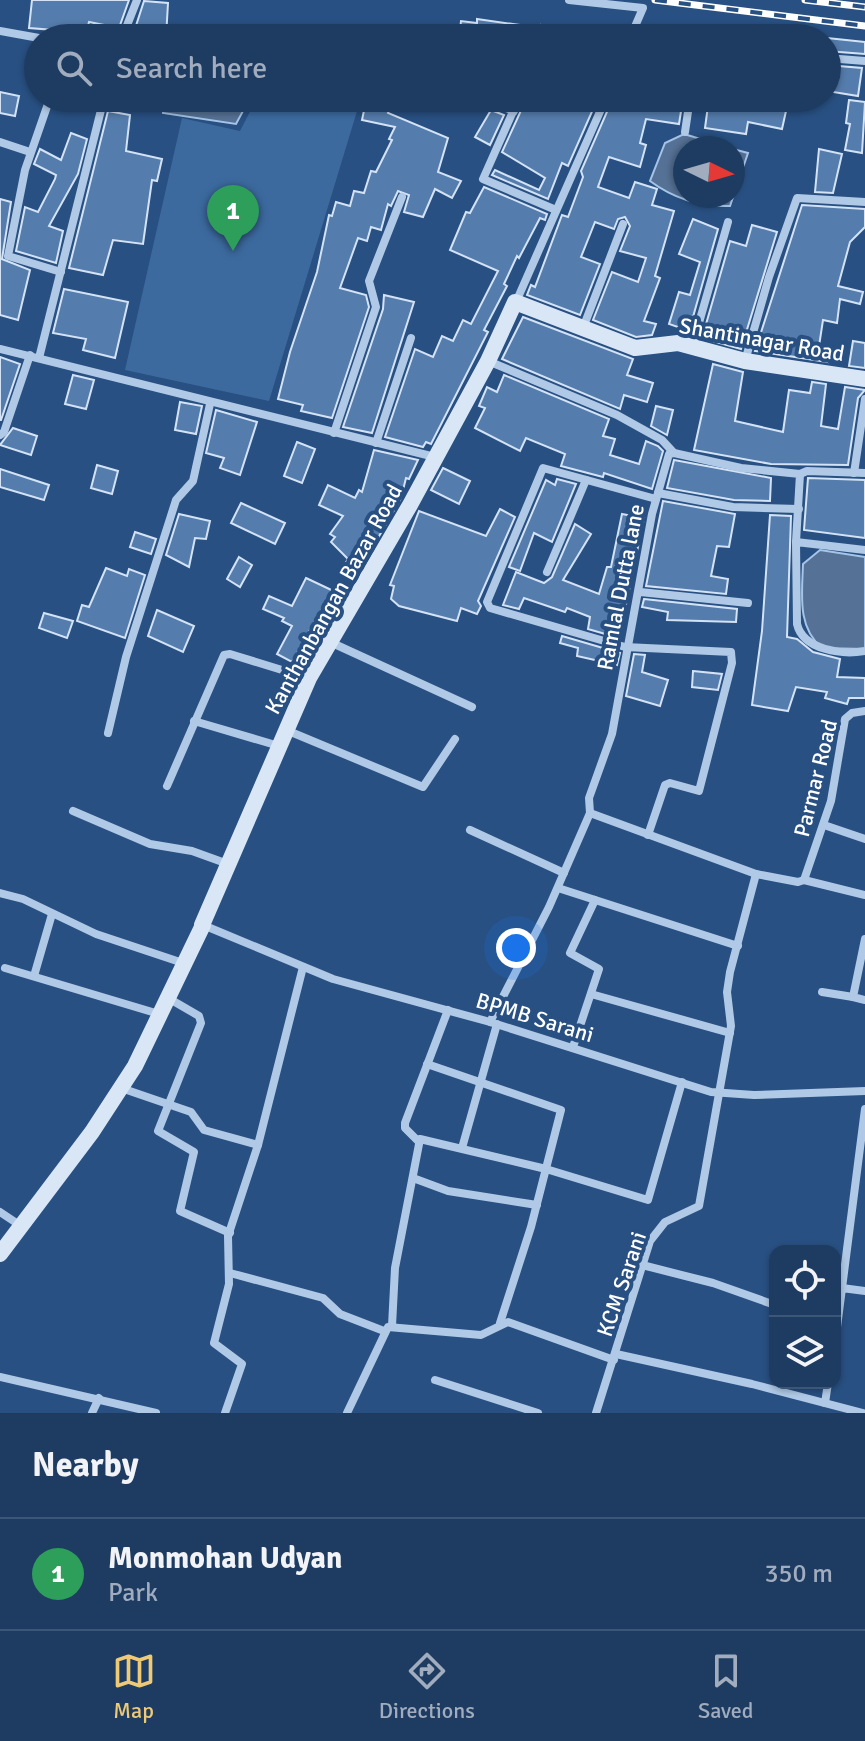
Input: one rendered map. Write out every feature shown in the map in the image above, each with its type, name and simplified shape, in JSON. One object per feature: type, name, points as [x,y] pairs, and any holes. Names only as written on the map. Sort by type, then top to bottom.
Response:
[{"type":"street","points":[[128,24],[137,0]]},
{"type":"street","points":[[569,0],[643,8],[636,24]]},
{"type":"street","points":[[0,31],[24,35]]},
{"type":"street","points":[[841,59],[865,61]]},
{"type":"street","points":[[45,112],[30,152],[8,256],[61,272]]},
{"type":"street","points":[[0,435],[4,432],[34,356],[61,272],[101,112]]},
{"type":"street","points":[[514,112],[483,179],[556,210]]},
{"type":"street","name":"Kanthanbangan Bazar Road","points":[[0,1254],[121,1088],[202,925],[309,678],[488,361],[600,112]]},
{"type":"street","points":[[685,132],[688,112]]},
{"type":"street","points":[[0,142],[30,152]]},
{"type":"street","points":[[334,433],[376,307],[369,281],[402,197]]},
{"type":"street","points":[[745,361],[769,277],[797,198],[865,202]]},
{"type":"street","points":[[692,348],[728,222]]},
{"type":"street","points":[[583,328],[623,224]]},
{"type":"street","name":"Shantinagar Road","points":[[516,302],[635,348],[676,343],[745,361],[865,379]]},
{"type":"street","points":[[376,443],[411,338]]},
{"type":"street","points":[[0,349],[210,404],[435,457]]},
{"type":"street","points":[[488,361],[617,415],[662,440],[674,453],[741,468],[800,474],[807,471],[865,473]]},
{"type":"street","points":[[854,473],[865,399]]},
{"type":"street","points":[[108,733],[126,657],[176,500],[193,481],[210,404]]},
{"type":"street","name":"Ramlal Dutta lane","points":[[590,813],[589,798],[612,734],[625,647],[640,592],[657,496],[669,454],[674,453]]},
{"type":"street","points":[[648,835],[665,785],[670,783],[699,791],[732,654],[727,651],[625,647],[488,606],[543,468],[657,496],[733,507],[799,509]]},
{"type":"street","points":[[800,474],[796,542],[797,624],[801,634],[816,646],[846,653],[865,651]]},
{"type":"street","points":[[547,572],[586,480]]},
{"type":"street","points":[[796,542],[865,550]]},
{"type":"street","points":[[640,592],[748,603]]},
{"type":"street","points":[[330,642],[472,707]]},
{"type":"street","points":[[167,786],[226,654],[309,678]]},
{"type":"street","name":"Parmar Road","points":[[804,880],[824,825],[845,719],[852,713],[865,711]]},
{"type":"street","points":[[194,721],[282,738],[423,787],[455,739]]},
{"type":"street","points":[[73,811],[150,844],[192,851],[228,864]]},
{"type":"street","points":[[462,1148],[494,1023],[590,813],[756,874],[798,882],[804,880],[865,895]]},
{"type":"street","points":[[824,825],[865,839]]},
{"type":"street","points":[[470,830],[564,873]]},
{"type":"street","points":[[720,1093],[730,1033],[727,992],[756,874]]},
{"type":"street","points":[[558,888],[738,946]]},
{"type":"street","points":[[0,893],[96,934],[183,963]]},
{"type":"street","points":[[573,1047],[599,967],[570,953],[595,900]]},
{"type":"street","points":[[34,976],[52,914]]},
{"type":"street","name":"BPMB Sarani","points":[[202,925],[333,979],[494,1023],[720,1093],[754,1095],[865,1091]]},
{"type":"street","points":[[853,997],[865,939]]},
{"type":"street","points":[[225,1413],[242,1365],[214,1344],[230,1273],[230,1233],[258,1145],[303,967]]},
{"type":"street","points":[[5,968],[159,1014]]},
{"type":"street","points":[[822,992],[865,1000]]},
{"type":"street","points":[[591,994],[730,1033]]},
{"type":"street","points":[[167,997],[199,1016],[201,1023],[159,1132],[194,1154],[179,1209],[230,1233]]},
{"type":"street","points":[[418,1141],[405,1128],[405,1123],[448,1010]]},
{"type":"street","points":[[230,1273],[321,1297],[340,1314],[388,1329],[481,1335],[489,1334],[500,1323],[537,1205],[560,1109],[427,1064]]},
{"type":"street","points":[[418,1141],[423,1138],[650,1199],[682,1082]]},
{"type":"street","points":[[121,1088],[192,1113],[204,1130],[258,1145]]},
{"type":"street","name":"KCM Sarani","points":[[597,1413],[642,1265],[657,1230],[673,1217],[699,1206],[720,1093]]},
{"type":"street","points":[[837,1317],[865,1109]]},
{"type":"street","points":[[347,1413],[388,1329],[395,1268],[418,1141]]},
{"type":"street","points":[[413,1178],[448,1191],[537,1205]]},
{"type":"street","points":[[0,1212],[21,1226]]},
{"type":"street","points":[[642,1265],[713,1283],[769,1303]]},
{"type":"street","points":[[842,1288],[865,1291]]},
{"type":"street","points":[[500,1323],[513,1323],[615,1357],[856,1412]]},
{"type":"street","points":[[0,1377],[156,1413]]},
{"type":"street","points":[[435,1380],[538,1413]]},
{"type":"street","points":[[825,1403],[827,1389]]},
{"type":"street","points":[[92,1413],[99,1398]]},
{"type":"shaded area","points":[[163,112],[242,112],[236,124]]},
{"type":"shaded area","points":[[250,112],[357,112],[269,401],[125,370],[182,118],[240,131]]},
{"type":"shaded area","points":[[673,139],[673,194],[650,181],[665,143]]},
{"type":"shaded area","points":[[820,550],[865,557],[865,649],[822,648],[808,630],[803,610],[803,564]]},
{"type":"building","points":[[32,0],[129,0],[120,24],[29,24]]},
{"type":"building","points":[[144,1],[168,3],[167,24],[137,24]]},
{"type":"building","points":[[477,19],[513,24],[461,24],[461,21],[477,23]]},
{"type":"building","points":[[841,39],[865,42],[865,54],[841,52]]},
{"type":"building","points":[[841,66],[862,68],[858,96],[841,93]]},
{"type":"building","points":[[0,92],[19,96],[15,116],[0,113]]},
{"type":"building","points":[[849,100],[865,102],[862,153],[845,150],[850,124],[846,123]]},
{"type":"building","points":[[108,112],[130,115],[126,151],[162,159],[157,181],[152,180],[143,244],[113,240],[103,275],[69,268]]},
{"type":"building","points":[[364,112],[388,112],[448,138],[438,172],[461,181],[452,198],[435,189],[423,217],[404,212],[409,195],[398,191],[391,206],[388,204],[381,230],[371,227],[367,241],[358,238],[340,288],[366,295],[369,307],[332,418],[301,411],[303,405],[278,399],[317,272],[329,215],[332,216],[336,202],[350,206],[354,191],[364,193],[371,171],[376,172],[392,140],[389,139],[395,127],[362,120]]},
{"type":"building","points":[[490,112],[504,115],[490,145],[475,137]]},
{"type":"building","points":[[520,112],[592,112],[568,166],[562,163],[548,199],[492,175],[495,170],[539,190],[545,178],[502,152]]},
{"type":"building","points":[[607,112],[681,112],[679,124],[646,119],[640,143],[646,145],[640,167],[609,157],[598,187],[629,198],[635,182],[657,189],[652,205],[674,211],[655,276],[660,278],[644,321],[656,324],[652,335],[636,337],[593,320],[612,272],[638,282],[646,258],[620,251],[630,226],[625,217],[618,219],[614,229],[595,222],[581,257],[600,264],[580,315],[527,295],[531,285],[535,287],[562,215],[568,217],[583,177],[581,171]]},
{"type":"building","points":[[707,112],[786,112],[782,129],[748,122],[746,134],[705,128]]},
{"type":"building","points":[[71,133],[87,139],[78,174],[49,226],[63,231],[56,263],[16,251],[25,207],[38,212],[56,175],[34,164],[40,149],[61,160]]},
{"type":"building","points":[[819,149],[842,154],[833,193],[815,192]]},
{"type":"building","points":[[484,187],[547,214],[545,220],[540,218],[519,258],[517,256],[504,284],[507,286],[484,330],[488,332],[431,444],[426,442],[423,447],[385,437],[415,349],[433,357],[442,336],[453,341],[463,320],[471,324],[498,271],[450,250],[466,212],[470,213]]},
{"type":"building","points":[[0,199],[11,202],[2,259],[30,270],[18,320],[0,315]]},
{"type":"building","points":[[802,205],[865,209],[865,227],[850,242],[838,286],[863,292],[860,304],[840,299],[837,323],[823,320],[819,346],[830,347],[828,362],[755,351]]},
{"type":"building","points":[[693,219],[718,229],[689,331],[669,324],[679,292],[690,295],[700,262],[679,254]]},
{"type":"building","points":[[752,225],[777,232],[741,349],[702,338],[730,241],[746,246]]},
{"type":"building","points":[[64,289],[128,302],[115,358],[83,350],[86,339],[53,333]]},
{"type":"building","points":[[384,295],[414,302],[372,433],[343,427],[383,309]]},
{"type":"building","points":[[523,317],[633,359],[627,375],[653,383],[647,402],[624,395],[620,409],[502,359]]},
{"type":"building","points":[[853,341],[865,343],[865,368],[849,366]]},
{"type":"building","points":[[0,357],[20,364],[1,420],[0,420]]},
{"type":"building","points":[[713,364],[743,372],[735,421],[783,432],[789,390],[810,393],[812,382],[826,384],[821,426],[838,429],[845,387],[865,390],[858,398],[848,465],[771,464],[694,450]]},
{"type":"building","points":[[73,375],[94,380],[86,409],[65,404]]},
{"type":"building","points":[[504,375],[609,419],[603,436],[615,439],[610,455],[639,464],[646,441],[658,446],[663,451],[652,489],[604,473],[603,477],[561,466],[565,454],[526,438],[520,451],[475,428],[485,408],[479,406],[487,387],[497,392]]},
{"type":"building","points":[[180,402],[202,406],[196,434],[175,430]]},
{"type":"building","points":[[656,406],[673,410],[667,435],[651,426]]},
{"type":"building","points":[[216,410],[257,422],[240,475],[220,468],[224,458],[206,453]]},
{"type":"building","points":[[13,428],[37,436],[31,455],[0,445]]},
{"type":"building","points":[[297,442],[315,449],[302,483],[284,476]]},
{"type":"building","points":[[374,450],[418,460],[409,479],[406,478],[401,498],[355,578],[341,571],[348,559],[331,542],[335,537],[330,534],[343,516],[319,505],[328,485],[355,498],[359,490],[362,492]]},
{"type":"building","points":[[674,460],[771,478],[770,501],[734,500],[667,488]]},
{"type":"building","points":[[97,465],[118,471],[112,494],[91,488]]},
{"type":"building","points":[[443,468],[470,481],[459,504],[431,490]]},
{"type":"building","points":[[0,469],[49,485],[44,500],[0,487]]},
{"type":"building","points":[[808,478],[865,480],[865,538],[804,530]]},
{"type":"building","points":[[557,479],[576,484],[552,542],[534,533],[520,571],[509,567],[546,480],[555,485]]},
{"type":"building","points":[[663,501],[735,514],[729,547],[717,546],[711,576],[728,579],[726,594],[646,586]]},
{"type":"building","points":[[241,503],[285,523],[275,544],[231,523]]},
{"type":"building","points":[[500,509],[515,517],[478,601],[481,606],[477,614],[461,608],[457,621],[399,606],[391,599],[394,586],[390,585],[419,511],[486,536]]},
{"type":"building","points":[[179,514],[210,521],[206,539],[195,538],[189,567],[166,555]]},
{"type":"building","points":[[622,514],[644,518],[619,638],[588,629],[590,617],[567,608],[565,612],[524,598],[519,609],[503,605],[516,572],[544,583],[552,577],[575,524],[591,534],[563,580],[599,594],[607,567],[611,567]]},
{"type":"building","points":[[770,515],[791,516],[787,637],[797,639],[813,652],[840,659],[837,677],[865,678],[865,698],[849,698],[847,704],[825,698],[827,692],[796,687],[788,711],[752,705],[762,631]]},
{"type":"building","points":[[135,532],[156,539],[151,554],[130,547]]},
{"type":"building","points":[[239,557],[252,565],[240,587],[227,579]]},
{"type":"building","points":[[106,568],[127,576],[129,569],[145,575],[125,638],[77,621],[82,605],[89,607]]},
{"type":"building","points":[[306,578],[342,595],[323,624],[315,621],[292,662],[277,654],[292,626],[282,621],[284,618],[263,609],[269,596],[292,606]]},
{"type":"building","points":[[644,599],[737,609],[736,622],[667,620],[668,612],[642,607]]},
{"type":"building","points":[[157,610],[194,626],[183,652],[148,636]]},
{"type":"building","points":[[44,613],[73,621],[67,638],[39,628]]},
{"type":"building","points":[[562,636],[620,653],[617,665],[577,656],[578,648],[560,643]]},
{"type":"building","points":[[634,654],[645,655],[642,672],[668,680],[660,706],[626,696]]},
{"type":"building","points":[[693,671],[722,674],[718,690],[692,687]]},
{"type":"railway","points":[[655,0],[865,26]]},
{"type":"railway","points":[[805,0],[865,7]]},
{"type":"place","name":"Monmohan Udyan","points":[[233,251]]}]
